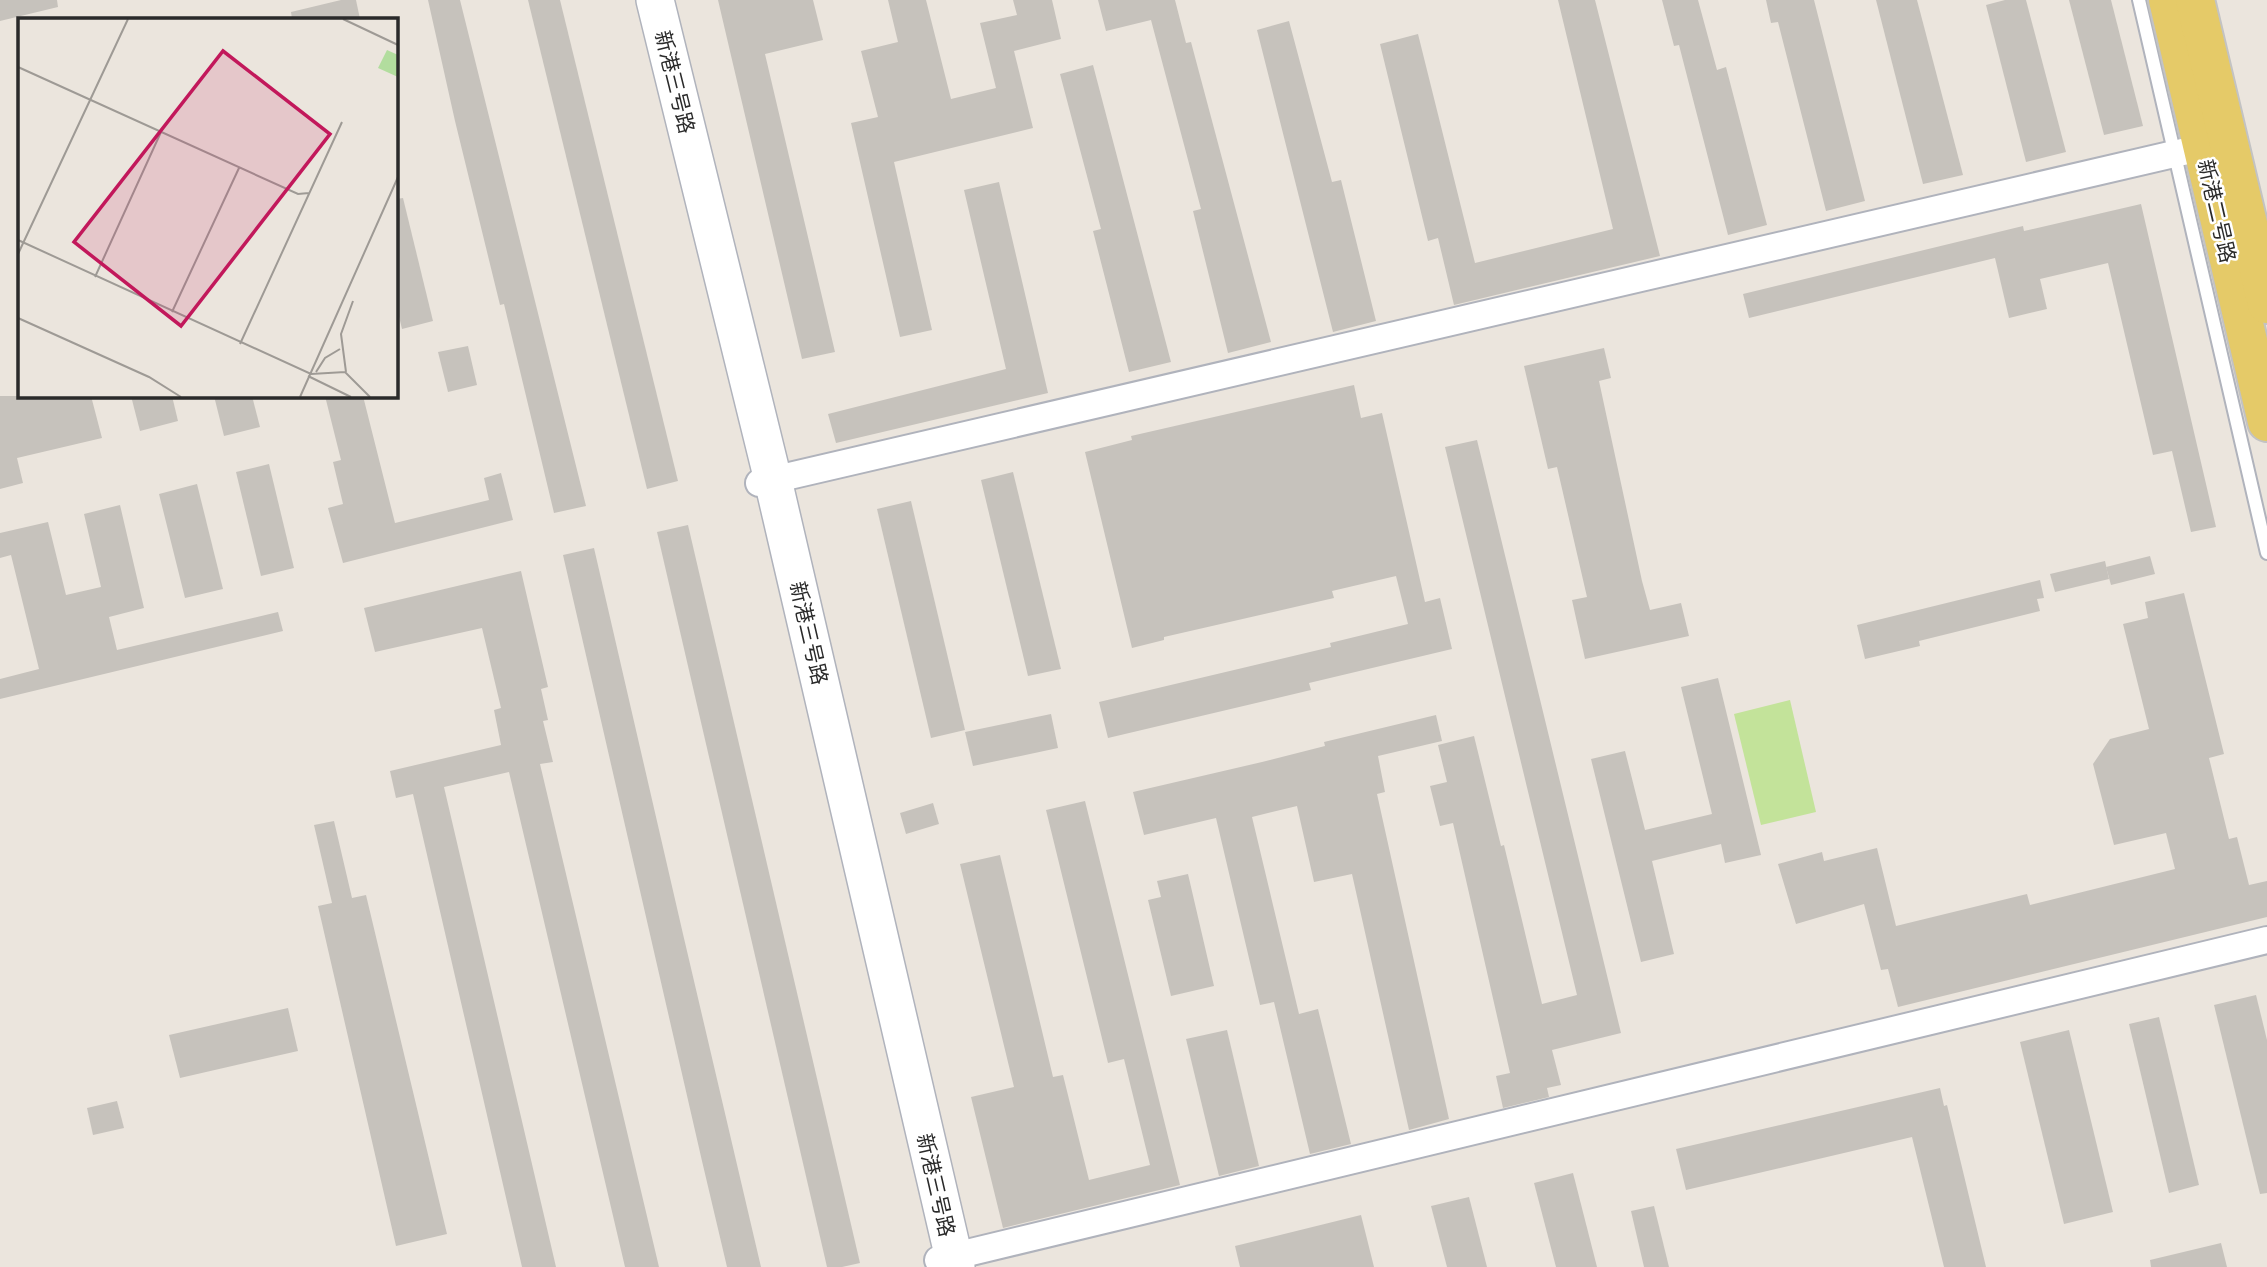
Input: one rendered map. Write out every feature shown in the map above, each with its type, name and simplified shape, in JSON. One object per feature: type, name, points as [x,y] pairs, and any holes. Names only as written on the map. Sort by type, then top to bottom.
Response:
[{"type":"main road","name":"新港二号路","points":[[2168,0],[2267,422]]},
{"type":"main road","name":"新港二号路","points":[[2195,0],[2202,147],[2267,304]]},
{"type":"street","name":"新港三号路","points":[[642,0],[766,481]]},
{"type":"street","name":"新港三号路","points":[[655,0],[946,1263]]},
{"type":"street","points":[[766,481],[2202,147]]},
{"type":"street","points":[[946,1263],[2267,940]]},
{"type":"lane","points":[[2139,0],[2202,147],[2267,553]]},
{"type":"green space","points":[[1790,700],[1816,812],[1761,825],[1734,714]]},
{"type":"building","points":[[0,0],[57,0],[58,7],[0,21]]},
{"type":"building","points":[[341,0],[356,0],[360,18],[292,18],[291,12]]},
{"type":"building","points":[[428,0],[460,0],[586,506],[554,513],[504,304],[500,305]]},
{"type":"building","points":[[528,0],[560,0],[678,481],[647,489]]},
{"type":"building","points":[[718,0],[813,0],[823,40],[765,54],[835,352],[802,359]]},
{"type":"building","points":[[888,0],[926,0],[951,99],[996,88],[980,23],[1017,15],[1013,0],[1052,0],[1061,39],[1014,51],[1033,128],[894,162],[932,330],[900,337],[851,123],[878,117],[861,51],[898,42]]},
{"type":"building","points":[[1098,0],[1175,0],[1186,43],[1191,42],[1271,342],[1228,353],[1193,211],[1201,209],[1151,20],[1106,31]]},
{"type":"building","points":[[1558,0],[1595,0],[1660,256],[1454,305],[1438,238],[1428,241],[1380,44],[1418,34],[1475,263],[1613,229]]},
{"type":"building","points":[[1662,0],[1698,0],[1717,70],[1726,67],[1767,225],[1728,235],[1679,45],[1674,46]]},
{"type":"building","points":[[1766,0],[1814,0],[1865,201],[1826,211],[1778,22],[1771,23]]},
{"type":"building","points":[[1876,0],[1917,0],[1963,175],[1923,184]]},
{"type":"building","points":[[2005,0],[2026,0],[2066,152],[2026,162],[1986,5]]},
{"type":"building","points":[[2069,0],[2111,0],[2143,126],[2104,135]]},
{"type":"building","points":[[1289,21],[1332,182],[1341,180],[1376,321],[1333,332],[1257,30]]},
{"type":"building","points":[[1093,65],[1171,362],[1129,372],[1093,231],[1101,229],[1060,74]]},
{"type":"building","points":[[999,182],[1048,393],[836,443],[828,414],[1006,369],[964,190]]},
{"type":"building","points":[[403,198],[433,321],[402,329],[397,308],[397,199]]},
{"type":"building","points":[[2141,204],[2216,527],[2191,532],[2172,451],[2153,455],[2108,263],[2040,279],[2047,309],[2009,318],[1995,258],[1749,318],[1743,294],[2023,226],[2024,231]]},
{"type":"building","points":[[468,346],[477,385],[448,392],[438,352]]},
{"type":"building","points":[[1604,348],[1611,378],[1599,381],[1650,610],[1681,603],[1689,636],[1585,659],[1572,600],[1587,597],[1557,467],[1548,469],[1524,366]]},
{"type":"building","points":[[1354,385],[1361,418],[1382,413],[1425,602],[1440,598],[1452,649],[1309,683],[1311,690],[1108,738],[1099,702],[1331,647],[1330,643],[1408,624],[1396,576],[1332,591],[1334,598],[1164,637],[1164,640],[1132,648],[1085,452],[1132,440],[1131,436]]},
{"type":"building","points":[[0,396],[91,397],[102,438],[17,458],[23,483],[0,489]]},
{"type":"building","points":[[131,397],[172,397],[178,421],[140,431]]},
{"type":"building","points":[[214,397],[252,397],[260,427],[224,436]]},
{"type":"building","points":[[325,397],[363,397],[395,523],[489,500],[484,478],[501,473],[513,520],[343,563],[328,508],[343,504],[333,462],[341,460]]},
{"type":"building","points":[[1477,440],[1621,1033],[1552,1050],[1561,1085],[1547,1088],[1549,1097],[1503,1108],[1496,1076],[1510,1073],[1453,823],[1440,826],[1430,786],[1447,782],[1438,745],[1474,736],[1501,846],[1504,845],[1542,1004],[1577,995],[1445,447]]},
{"type":"building","points":[[269,464],[294,568],[261,576],[236,472]]},
{"type":"building","points":[[1013,472],[1061,669],[1028,676],[981,480]]},
{"type":"building","points":[[197,484],[223,589],[185,598],[159,494]]},
{"type":"building","points":[[911,501],[965,730],[931,738],[877,509]]},
{"type":"building","points":[[120,505],[144,608],[109,617],[117,650],[278,612],[283,631],[0,699],[0,679],[39,669],[11,555],[0,558],[0,533],[48,522],[66,595],[101,587],[84,514]]},
{"type":"building","points":[[688,525],[860,1263],[842,1267],[827,1267],[657,532]]},
{"type":"building","points":[[594,548],[761,1267],[727,1267],[702,1161],[563,555]]},
{"type":"building","points":[[2150,556],[2155,574],[2111,585],[2106,567]]},
{"type":"building","points":[[2105,561],[2109,579],[2055,592],[2050,574]]},
{"type":"building","points":[[521,571],[548,687],[541,689],[548,720],[543,721],[553,762],[540,764],[659,1267],[625,1267],[509,772],[444,787],[556,1267],[522,1267],[413,794],[396,798],[390,771],[501,745],[494,710],[501,708],[482,628],[375,652],[364,608]]},
{"type":"building","points":[[2040,580],[2044,598],[2037,599],[2040,611],[1919,641],[1920,646],[1865,659],[1857,625]]},
{"type":"building","points":[[2184,593],[2224,754],[2209,758],[2229,839],[2237,837],[2249,885],[2267,881],[2267,917],[1898,1007],[1888,969],[1881,970],[1864,904],[1796,924],[1778,864],[1822,852],[1824,861],[1877,848],[1896,926],[2027,894],[2030,905],[2175,869],[2166,833],[2114,845],[2093,764],[2110,739],[2149,729],[2123,624],[2148,618],[2145,602]]},
{"type":"building","points":[[1718,678],[1761,855],[1725,863],[1721,844],[1652,861],[1674,954],[1641,962],[1591,759],[1625,751],[1645,830],[1712,814],[1681,687]]},
{"type":"building","points":[[1051,714],[1058,748],[973,766],[965,732]]},
{"type":"building","points":[[1436,715],[1442,741],[1378,756],[1385,792],[1377,794],[1449,1119],[1409,1130],[1352,874],[1314,882],[1297,806],[1252,817],[1299,1014],[1318,1009],[1351,1144],[1310,1154],[1274,1002],[1260,1005],[1216,818],[1144,835],[1133,792],[1325,746],[1324,742]]},
{"type":"building","points":[[1085,801],[1180,1185],[1003,1228],[971,1097],[1014,1087],[960,864],[1000,855],[1053,1077],[1063,1075],[1089,1180],[1150,1165],[1124,1059],[1108,1063],[1046,810]]},
{"type":"building","points":[[933,803],[939,824],[906,834],[900,813]]},
{"type":"building","points":[[334,821],[352,898],[366,895],[447,1234],[396,1246],[318,906],[332,903],[314,825]]},
{"type":"building","points":[[1188,874],[1214,986],[1171,996],[1148,900],[1161,897],[1157,881]]},
{"type":"building","points":[[2256,995],[2267,1040],[2267,1193],[2260,1194],[2214,1005]]},
{"type":"building","points":[[288,1008],[298,1051],[180,1078],[169,1035]]},
{"type":"building","points":[[2159,1017],[2199,1185],[2169,1193],[2129,1024]]},
{"type":"building","points":[[1227,1030],[1259,1166],[1219,1176],[1186,1039]]},
{"type":"building","points":[[2069,1030],[2113,1212],[2064,1224],[2020,1042]]},
{"type":"building","points":[[1940,1088],[1944,1106],[1947,1105],[1986,1267],[1944,1267],[1912,1137],[1686,1190],[1676,1149]]},
{"type":"building","points":[[117,1101],[124,1128],[93,1135],[87,1108]]},
{"type":"building","points":[[1573,1173],[1597,1267],[1556,1267],[1534,1183]]},
{"type":"building","points":[[1469,1197],[1487,1267],[1447,1267],[1431,1206]]},
{"type":"building","points":[[1654,1206],[1669,1267],[1644,1267],[1631,1211]]},
{"type":"building","points":[[1361,1215],[1374,1267],[1240,1267],[1235,1246]]},
{"type":"building","points":[[2221,1243],[2227,1267],[2151,1267],[2150,1260]]}]
